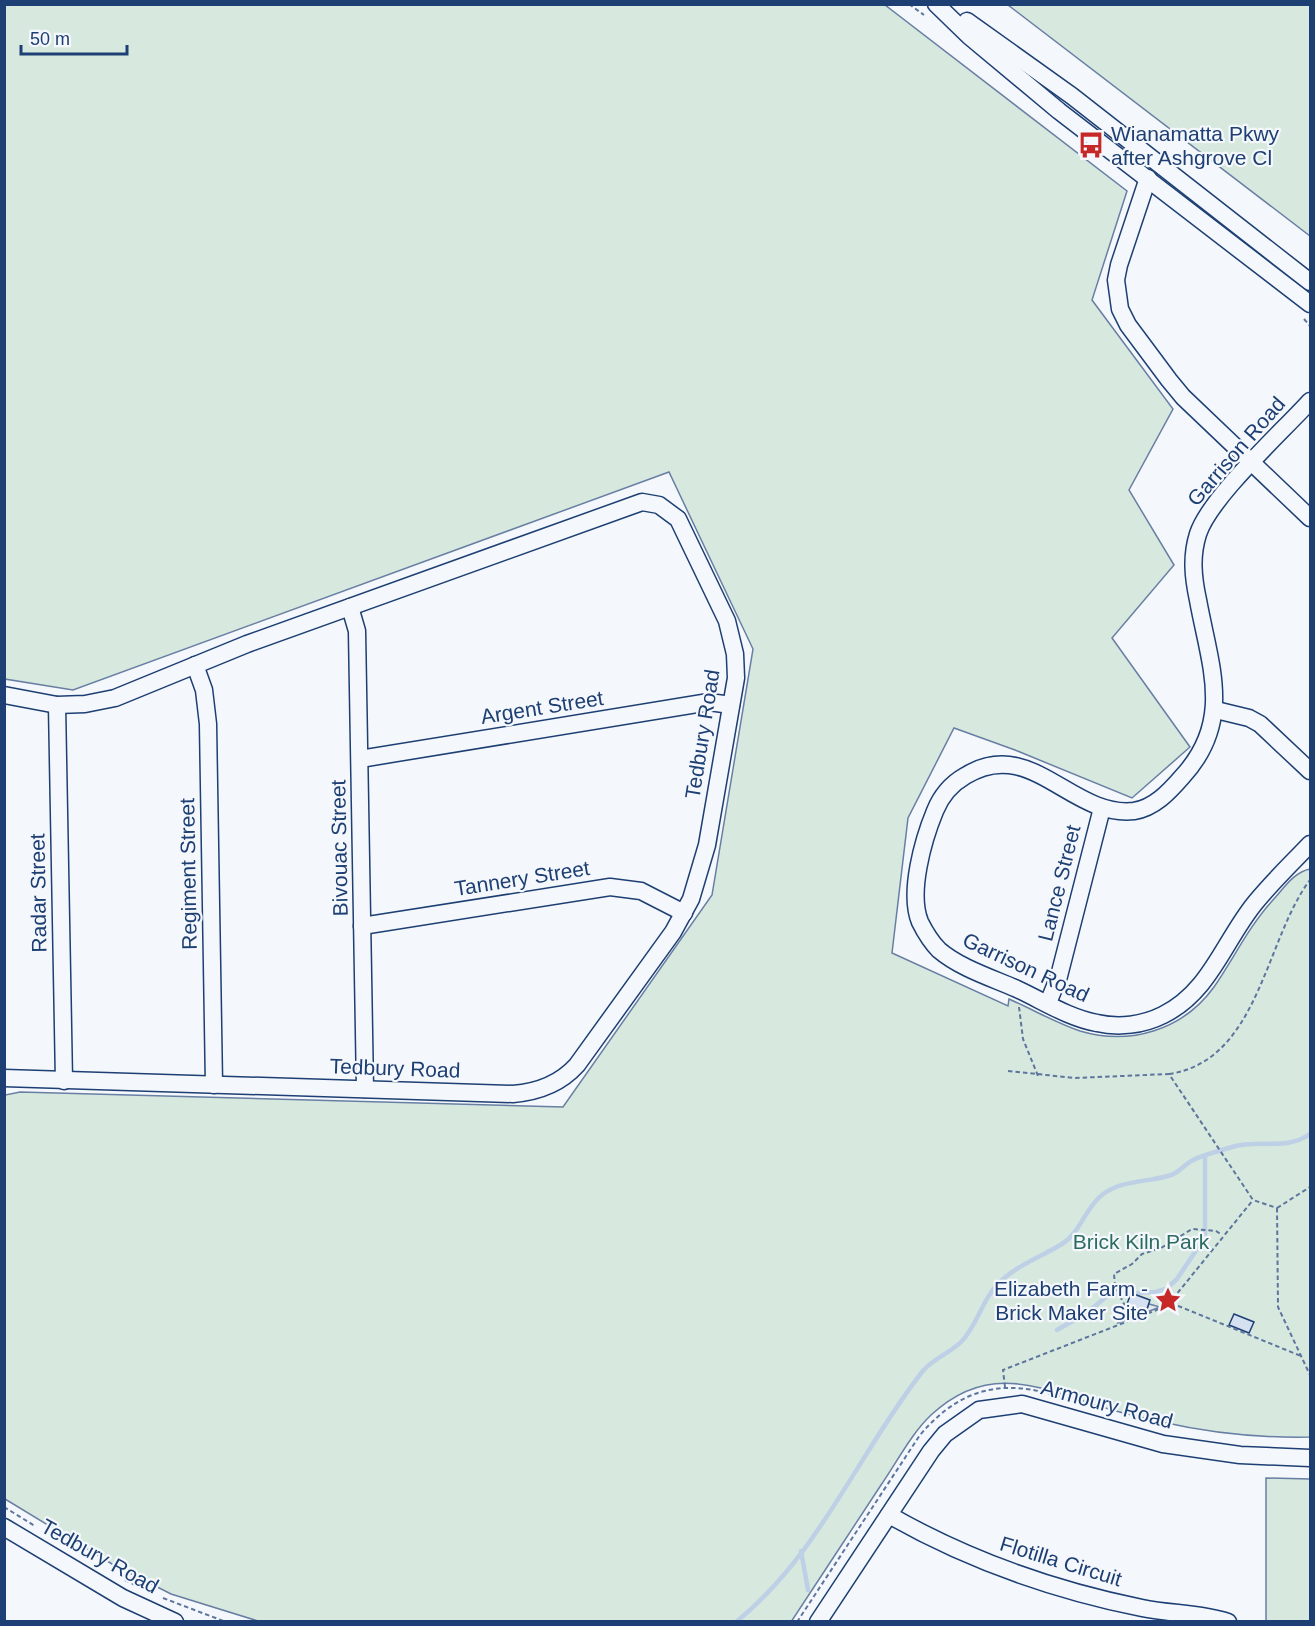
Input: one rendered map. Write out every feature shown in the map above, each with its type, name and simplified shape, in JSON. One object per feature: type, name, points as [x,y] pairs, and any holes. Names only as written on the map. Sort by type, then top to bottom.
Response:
[{"type":"street","points":[[936,4],[1059,111],[1311,304]]},
{"type":"street","points":[[941,4],[1072,96],[1311,282]]},
{"type":"street","points":[[1148,178],[1119,265],[1116,294],[1120,309],[1128,325],[1183,397],[1311,518]]},
{"type":"street","name":"Garrison Road","points":[[1311,401],[1212,506],[1201,524],[1193,551],[1197,595],[1214,685],[1216,710],[1209,735],[1199,756],[1161,799],[1135,811],[1102,808],[1035,772],[1017,766],[998,765],[972,771],[952,784],[933,814],[916,887],[917,909],[925,931],[932,942],[951,959],[1084,1020],[1110,1025],[1150,1021],[1176,1008],[1204,982],[1255,902],[1311,844]]},
{"type":"street","name":"Tedbury Road","points":[[4,695],[57,705],[85,704],[115,698],[195,665],[635,503],[659,505],[678,519],[727,621],[736,664],[731,705],[702,868],[684,913],[577,1065],[552,1085],[532,1092],[513,1094],[4,1078]]},
{"type":"street","name":"Bivouac Street","points":[[350,607],[357,631],[365,1089]]},
{"type":"street","name":"Regiment Street","points":[[195,665],[204,690],[208,724],[214,1085]]},
{"type":"street","name":"Argent Street","points":[[360,759],[709,702],[731,705]]},
{"type":"street","name":"Radar Street","points":[[57,705],[64,1081]]},
{"type":"street","points":[[1216,710],[1249,718],[1260,724],[1311,771]]},
{"type":"street","name":"Lance Street","points":[[1048,1004],[1059,976],[1102,808]]},
{"type":"street","name":"Tannery Street","points":[[362,926],[610,887],[641,891],[684,913]]},
{"type":"street","name":"Armoury Road","points":[[818,1622],[931,1451],[945,1434],[979,1410],[997,1406],[1031,1406],[1128,1436],[1201,1451],[1311,1458]]},
{"type":"street","name":"Flotilla Circuit","points":[[889,1515],[960,1551],[1041,1582],[1143,1608],[1228,1622]]},
{"type":"street","name":"Tedbury Road","points":[[4,1527],[123,1598],[175,1622]]},
{"type":"path","points":[[1008,1071],[1038,1076],[1119,1078],[1183,1072],[1202,1064],[1222,1046],[1244,1019],[1262,984],[1292,907],[1311,880]]},
{"type":"path","points":[[1019,1000],[1022,1033],[1028,1056],[1038,1076]]},
{"type":"path","points":[[1169,1074],[1253,1200],[1277,1209]]},
{"type":"path","points":[[1277,1209],[1311,1187]]},
{"type":"path","points":[[1005,1387],[1003,1370],[1170,1303],[1253,1200]]},
{"type":"path","points":[[1277,1209],[1278,1307],[1311,1375]]},
{"type":"path","points":[[1132,1320],[1115,1286],[1114,1274],[1132,1264],[1142,1254],[1161,1248],[1192,1229],[1216,1231],[1223,1235]]},
{"type":"path","points":[[1170,1303],[1301,1356]]},
{"type":"path","points":[[797,1622],[932,1421],[952,1405],[973,1394],[1005,1387],[1042,1390],[1082,1404]]},
{"type":"path","points":[[4,1507],[43,1531]]},
{"type":"path","points":[[118,1576],[144,1589]]},
{"type":"path","points":[[162,1598],[226,1622]]},
{"type":"green space","name":"Brick Kiln Park","points":[[4,5],[885,5],[1127,191],[1092,300],[1173,409],[1129,490],[1174,565],[1112,638],[1190,747],[1132,798],[1015,750],[954,728],[908,818],[892,953],[1008,1006],[1009,999],[1080,1031],[1099,1035],[1136,1035],[1171,1024],[1201,1002],[1214,987],[1264,910],[1294,877],[1310,869],[1310,1437],[1236,1434],[1180,1426],[1122,1413],[1062,1394],[1018,1384],[997,1383],[975,1388],[953,1398],[931,1415],[917,1431],[791,1622],[258,1621],[171,1594],[112,1564],[5,1499],[5,1095],[20,1092],[563,1107],[712,895],[753,649],[669,472],[73,690],[5,679]]},
{"type":"green space","points":[[1008,5],[1310,5],[1310,236]]},
{"type":"green space","points":[[1266,1478],[1310,1479],[1310,1621],[1266,1621]]},
{"type":"shaded area","points":[[1127,1304],[1146,1311],[1149,1304],[1160,1307],[1118,1323]]},
{"type":"building","points":[[1131,1293],[1150,1300],[1146,1312],[1127,1304]]},
{"type":"building","points":[[1234,1314],[1254,1322],[1249,1333],[1229,1325]]},
{"type":"waterway","points":[[736,1622],[765,1596],[791,1567],[814,1536],[877,1436],[922,1372],[961,1342],[972,1328],[989,1295],[1001,1281],[1015,1270],[1068,1239],[1079,1227],[1096,1200],[1118,1186],[1171,1175],[1193,1160],[1207,1154],[1242,1145],[1291,1142],[1310,1134]]},
{"type":"waterway","points":[[1057,1330],[1087,1313],[1108,1295],[1155,1292],[1166,1289],[1177,1279],[1205,1237],[1205,1156]]},
{"type":"waterway","points":[[801,1551],[808,1590]]},
{"type":"place","name":"Wianamatta Pkwy after Ashgrove Cl","points":[[1091,145]]},
{"type":"place","name":"Elizabeth Farm - Brick Maker Site","points":[[1168,1300]]}]
